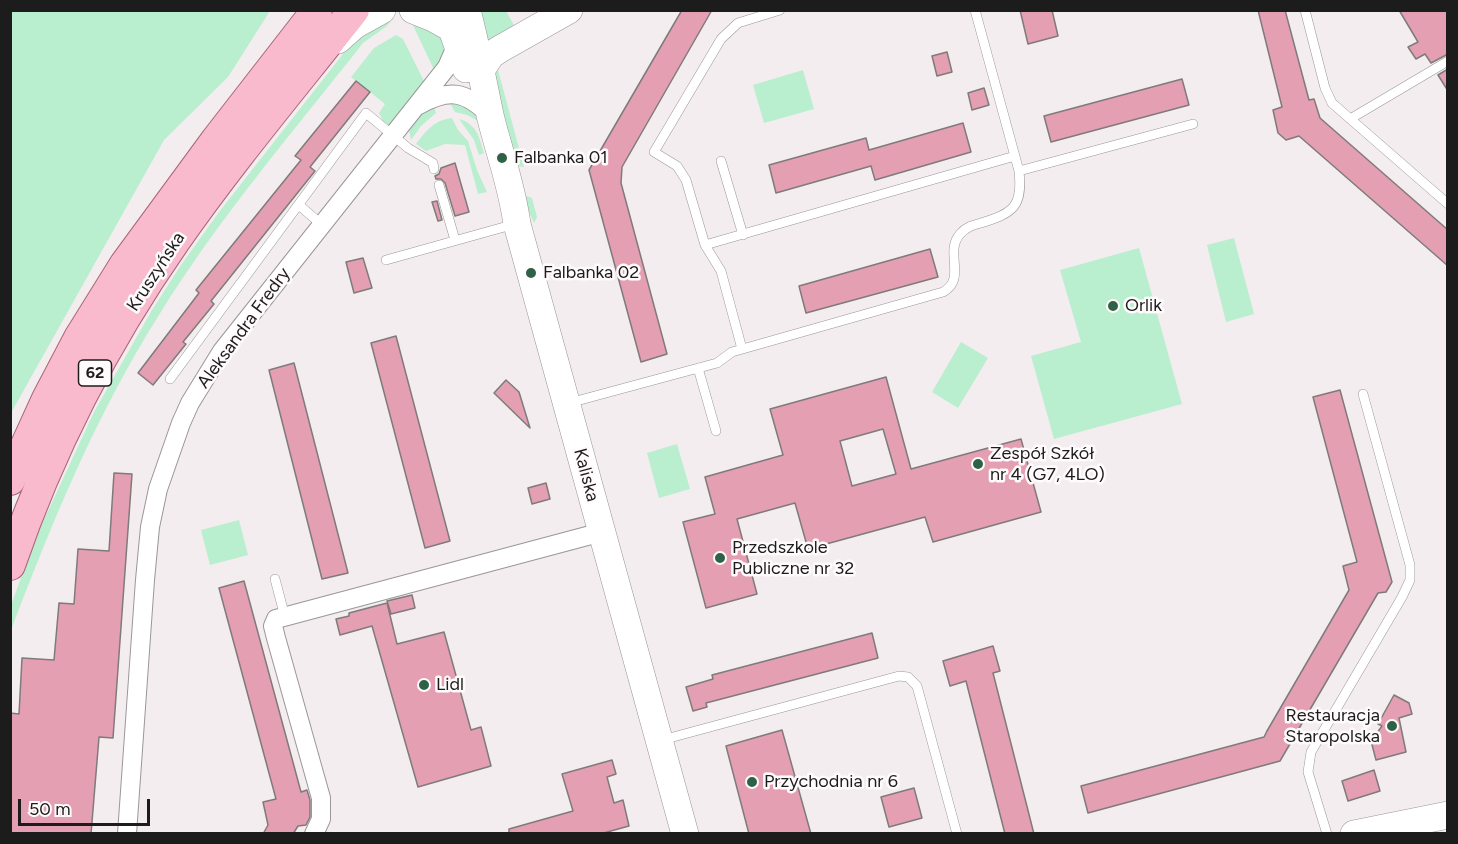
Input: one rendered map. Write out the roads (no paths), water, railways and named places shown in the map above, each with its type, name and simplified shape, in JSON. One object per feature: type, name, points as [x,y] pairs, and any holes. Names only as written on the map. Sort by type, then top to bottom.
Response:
[{"type":"main road","name":"Kruszyńska","points":[[10,480],[17,449],[125,264],[317,10]]},
{"type":"main road","name":"Kruszyńska","points":[[10,565],[34,502],[70,421],[119,329],[181,232],[354,10]]},
{"type":"street","points":[[273,66],[304,10]]},
{"type":"street","points":[[302,77],[355,25],[382,10]]},
{"type":"street","points":[[413,10],[455,23]]},
{"type":"street","points":[[482,69],[491,55],[569,10]]},
{"type":"street","name":"Kaliska","points":[[455,23],[482,69],[490,116],[513,195],[518,224],[685,834]]},
{"type":"street","name":"Kaliska","points":[[455,23],[468,74],[490,116]]},
{"type":"street","name":"Aleksandra Fredry","points":[[127,834],[145,580],[154,507],[167,460],[190,403],[222,351],[447,67],[455,23]]},
{"type":"street","name":"Aleksandra Fredry","points":[[415,107],[435,96],[451,93],[470,99],[490,116]]},
{"type":"street","points":[[314,834],[321,819],[321,798],[273,626],[276,619],[602,532]]},
{"type":"street","points":[[1354,834],[1448,815]]},
{"type":"lane","points":[[742,349],[721,271],[705,245],[686,180],[677,166],[654,152],[721,39],[738,23],[780,10]]},
{"type":"lane","points":[[567,404],[717,363],[732,351],[947,290],[955,278],[956,239],[968,227],[1003,216],[1017,205],[1020,194],[1019,171],[975,10]]},
{"type":"lane","points":[[1305,10],[1327,95],[1350,119],[1448,204]]},
{"type":"lane","points":[[1350,119],[1448,61]]},
{"type":"lane","points":[[170,379],[300,206],[366,113],[408,148],[433,163],[435,170]]},
{"type":"lane","points":[[1019,171],[1194,124]]},
{"type":"lane","points":[[705,245],[1015,156]]},
{"type":"lane","points":[[721,161],[743,235]]},
{"type":"lane","points":[[439,185],[455,240]]},
{"type":"lane","points":[[300,206],[322,225]]},
{"type":"lane","points":[[386,260],[518,224]]},
{"type":"lane","points":[[698,368],[716,431]]},
{"type":"lane","points":[[1327,834],[1308,772],[1311,752],[1402,597],[1411,573],[1363,394]]},
{"type":"lane","points":[[275,579],[285,617]]},
{"type":"lane","points":[[660,740],[899,676],[908,677],[917,686],[957,834]]},
{"type":"place","name":"Falbanka 01","points":[[502,158]]},
{"type":"place","name":"Falbanka 02","points":[[531,273]]},
{"type":"place","name":"Orlik","points":[[1113,306]]},
{"type":"place","name":"Zespół Szkół nr 4 (G7, 4LO)","points":[[978,464]]},
{"type":"place","name":"Przedszkole Publiczne nr 32","points":[[720,558]]},
{"type":"place","name":"Lidl","points":[[424,685]]},
{"type":"place","name":"Restauracja Staropolska","points":[[1392,726]]},
{"type":"place","name":"Przychodnia nr 6","points":[[752,782]]}]
